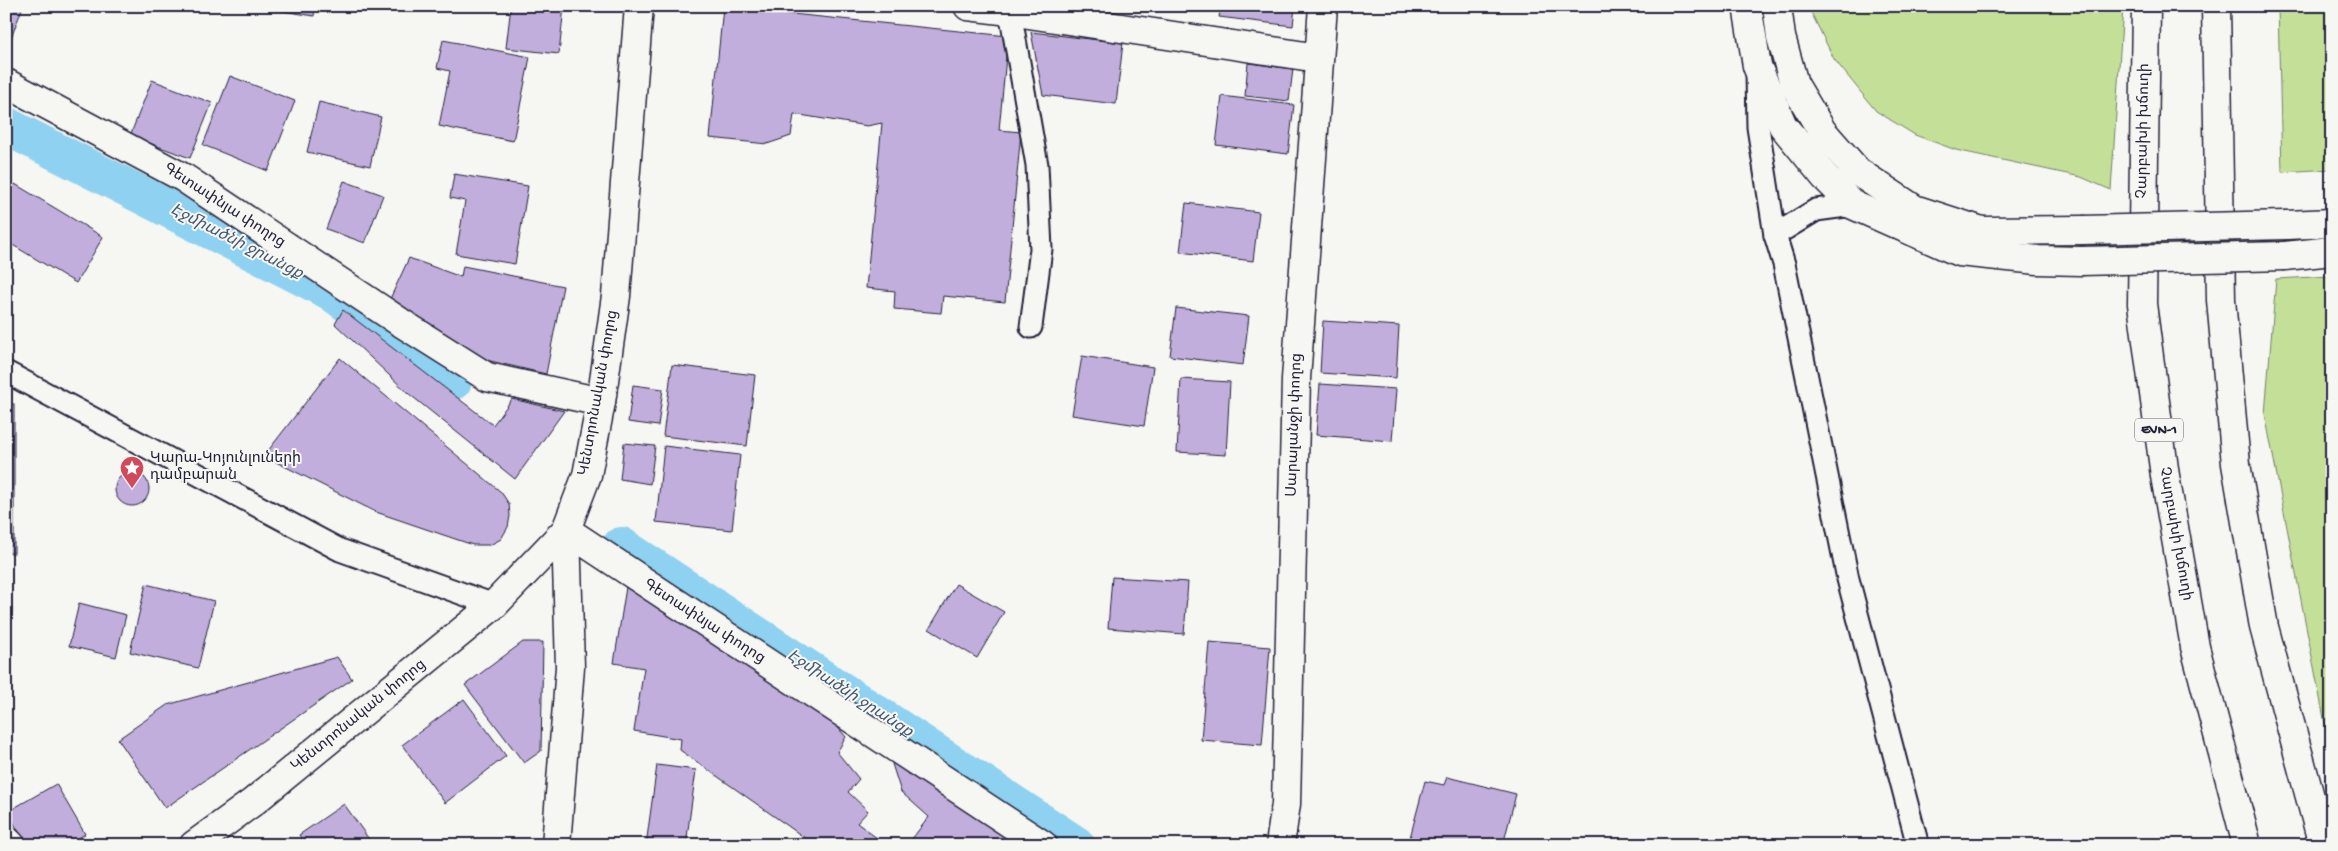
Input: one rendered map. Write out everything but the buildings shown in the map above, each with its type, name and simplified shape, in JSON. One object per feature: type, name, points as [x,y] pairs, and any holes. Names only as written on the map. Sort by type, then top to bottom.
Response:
[{"type":"main road","name":"Կենտրոնական փողոց","points":[[194,845],[253,802],[494,606],[566,530],[588,475],[601,402],[617,287],[639,6]]},
{"type":"main road","points":[[968,6],[1010,10],[1318,58]]},
{"type":"main road","name":"Սարալանջի փողոց","points":[[1280,845],[1286,804],[1296,379],[1322,6]]},
{"type":"main road","points":[[1746,6],[1758,66],[1783,126],[1825,177],[1853,205],[1960,252],[2038,260],[2081,261],[2285,256],[2332,251]]},
{"type":"main road","points":[[1777,6],[1780,37],[1794,84],[1822,131],[1858,172],[1914,209],[1982,231],[2332,223]]},
{"type":"main road","name":"Չարբախի խճուղի","points":[[2146,6],[2142,304],[2165,476],[2195,646],[2248,845]]},
{"type":"main road","points":[[2216,6],[2221,300],[2236,464],[2264,628],[2323,845]]},
{"type":"main road","name":"Գետափնյա փողոց","points":[[6,83],[184,178],[400,322],[487,377],[601,402]]},
{"type":"main road","name":"Գետափնյա փողոց","points":[[566,530],[1043,845]]},
{"type":"main road","points":[[556,845],[570,668],[566,530]]},
{"type":"main road","points":[[6,840],[11,845]]},
{"type":"lane","points":[[1010,10],[1037,165],[1042,249],[1031,327]]},
{"type":"lane","points":[[1758,66],[1758,127],[1776,235],[1786,274],[1848,580],[1917,842]]},
{"type":"lane","points":[[1776,235],[1816,210],[1853,205]]},
{"type":"lane","points":[[6,372],[340,550],[494,606]]},
{"type":"green space","points":[[1808,6],[2123,6],[2111,190],[2081,177],[1956,150],[1915,135],[1876,111],[1834,59]]},
{"type":"green space","points":[[2278,6],[2332,6],[2332,169],[2282,172]]},
{"type":"green space","points":[[2332,276],[2332,760],[2265,414],[2276,279]]},
{"type":"waterway","name":"Էջմիածնի ջրանցք","points":[[6,126],[330,291],[453,381]]},
{"type":"waterway","name":"Էջմիածնի ջրանցք","points":[[621,546],[1076,845]]},
{"type":"place","name":"Կարա-Կոյունլուների դամբարան","points":[[132,489]]}]
